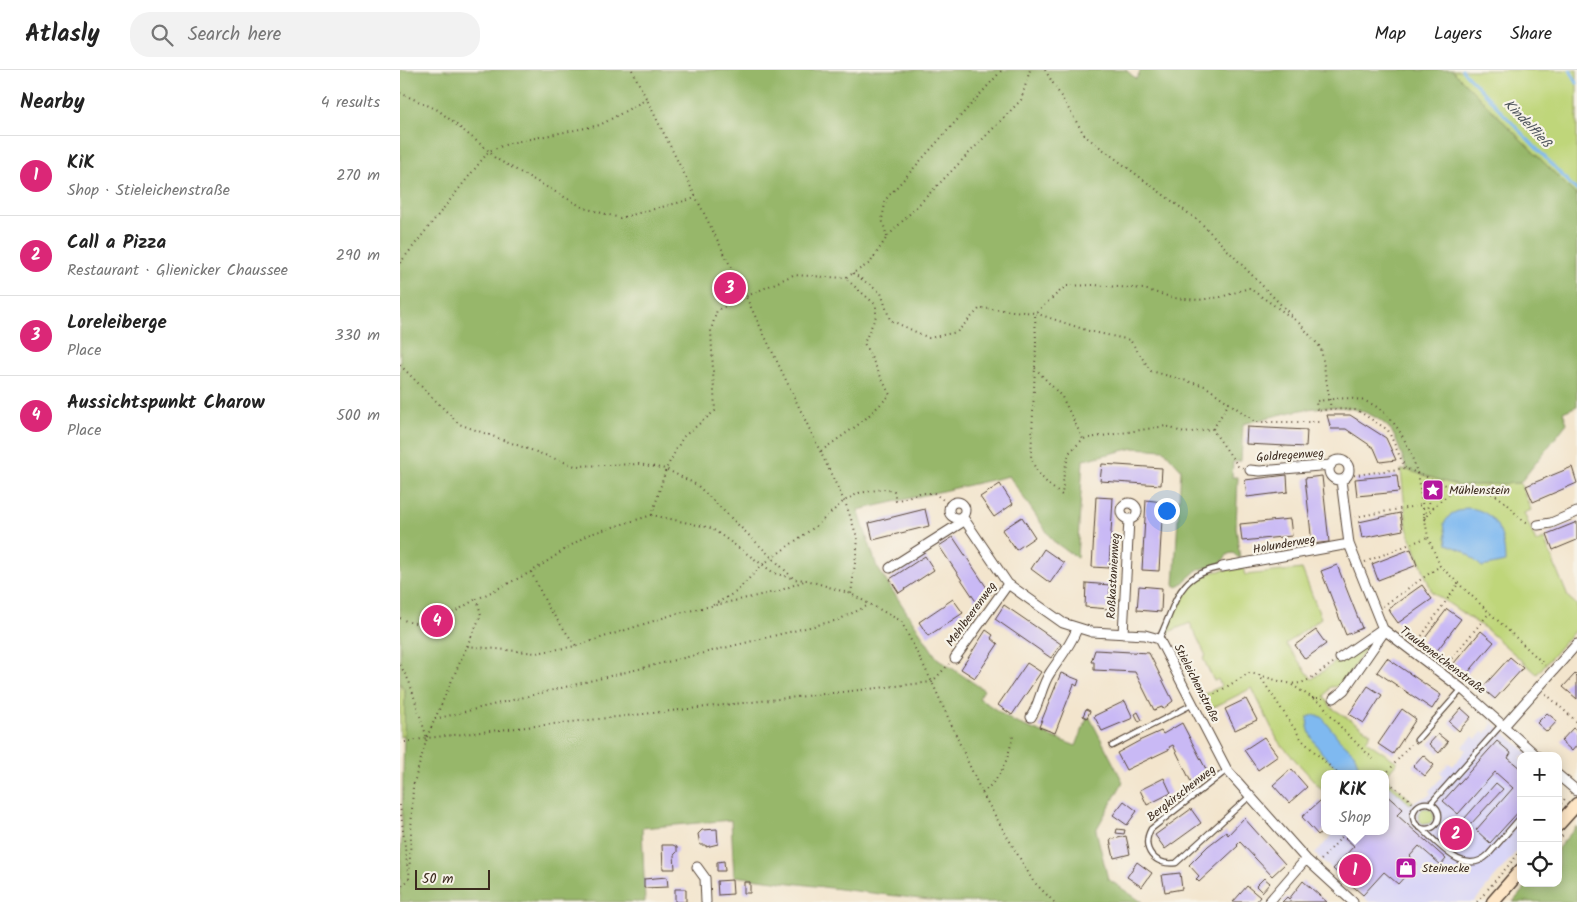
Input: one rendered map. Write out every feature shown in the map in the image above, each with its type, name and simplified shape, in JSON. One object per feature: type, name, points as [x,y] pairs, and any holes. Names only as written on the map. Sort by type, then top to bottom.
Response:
[{"type":"main road","points":[[1562,821],[1577,804]]},
{"type":"main road","points":[[1493,902],[1517,875]]},
{"type":"street","points":[[1331,465],[1338,461],[1345,462],[1349,468],[1344,478]]},
{"type":"street","name":"Goldregenweg","points":[[1250,470],[1331,465]]},
{"type":"street","name":"Traubeneichenstraße","points":[[1331,465],[1331,476],[1344,478],[1349,544],[1383,630],[1462,689],[1533,752]]},
{"type":"street","name":"Stieleichenstraße","points":[[950,505],[951,515],[956,518],[963,518],[1008,584],[1063,623],[1077,629],[1145,635],[1159,639],[1227,770],[1306,859],[1353,902]]},
{"type":"street","points":[[1538,525],[1551,523],[1577,512]]},
{"type":"street","points":[[890,568],[963,518]]},
{"type":"street","name":"Roßkastanienweg","points":[[1123,634],[1129,519]]},
{"type":"street","name":"Holunderweg","points":[[1222,567],[1349,544]]},
{"type":"street","name":"Mehlbeerenweg","points":[[955,658],[1008,584]]},
{"type":"street","points":[[1031,717],[1036,709],[1049,674],[1068,649],[1077,629]]},
{"type":"street","points":[[1340,658],[1383,630]]},
{"type":"street","points":[[1334,698],[1344,690],[1383,630]]},
{"type":"street","points":[[1503,725],[1577,644]]},
{"type":"street","points":[[1562,779],[1575,790]]},
{"type":"street","points":[[1269,902],[1306,859]]},
{"type":"street","points":[[697,867],[705,878],[706,902]]},
{"type":"lane","points":[[1159,639],[1185,583],[1207,570],[1222,567]]},
{"type":"lane","points":[[1417,740],[1462,689]]},
{"type":"lane","points":[[1112,746],[1194,705]]},
{"type":"lane","points":[[1431,803],[1503,725]]},
{"type":"lane","name":"Bergkirschenweg","points":[[1227,770],[1151,830],[1147,843],[1153,858],[1167,864],[1182,859],[1249,797]]},
{"type":"lane","points":[[1421,828],[1432,828],[1440,819],[1437,808],[1431,803],[1417,806],[1413,813],[1414,820],[1421,828],[1459,860],[1473,863],[1482,861],[1517,822]]},
{"type":"path","points":[[632,70],[745,295],[844,501],[858,540],[851,594]]},
{"type":"path","points":[[887,237],[882,219],[886,199],[1002,70]]},
{"type":"path","points":[[652,515],[666,469],[683,437],[715,411],[710,330],[717,310],[745,295],[793,275],[845,278],[870,263],[887,237],[1021,100],[1030,70]]},
{"type":"path","points":[[1045,70],[1085,136],[1200,222],[1321,348],[1330,409]]},
{"type":"path","points":[[400,93],[438,110],[495,158],[584,208],[620,218],[696,198]]},
{"type":"path","points":[[400,263],[489,151],[510,143],[600,125],[647,99]]},
{"type":"path","points":[[853,273],[881,293],[890,320],[929,338],[957,332],[980,308],[1035,313],[1089,331],[1130,340],[1151,371],[1205,386],[1256,422],[1320,422]]},
{"type":"path","points":[[821,451],[862,422],[890,394],[864,343],[876,316],[876,305],[845,278]]},
{"type":"path","points":[[1229,404],[1212,429],[1184,433],[1166,426],[1083,439],[1069,453],[1064,473],[1062,495],[1036,472],[1031,458],[1035,368],[1035,313],[1066,286],[1144,289],[1174,298],[1198,300],[1221,297],[1249,288],[1298,322]]},
{"type":"path","points":[[400,365],[459,424],[575,466],[638,464],[666,469],[697,484],[794,579]]},
{"type":"path","points":[[1035,368],[1062,397],[1083,439]]},
{"type":"path","points":[[1405,468],[1388,430],[1358,410],[1330,409],[1317,411],[1316,401],[1362,400],[1395,422],[1412,456],[1417,473],[1428,537],[1440,566],[1552,672]]},
{"type":"path","points":[[1212,429],[1238,466],[1250,470]]},
{"type":"path","points":[[1344,478],[1405,468],[1458,490]]},
{"type":"path","points":[[1424,519],[1437,481]]},
{"type":"path","points":[[711,606],[736,592],[762,565],[816,526],[844,501],[859,493],[882,489],[894,491],[896,501],[919,493],[934,493],[950,505]]},
{"type":"path","points":[[1424,519],[1432,508],[1446,495],[1458,490],[1478,490],[1494,494],[1508,505],[1517,517],[1538,525]]},
{"type":"path","points":[[1346,519],[1422,505]]},
{"type":"path","points":[[400,618],[408,623],[437,621],[531,572],[587,535],[652,515],[711,528],[774,573],[794,579],[807,580],[851,594],[901,621],[932,682],[982,793],[1033,882],[1054,902]]},
{"type":"path","points":[[1357,566],[1428,537]]},
{"type":"path","points":[[1375,611],[1440,566]]},
{"type":"path","points":[[531,572],[548,606],[576,646]]},
{"type":"path","points":[[467,646],[536,653],[576,646],[676,614],[780,591],[807,580]]},
{"type":"path","points":[[1410,652],[1458,584]]},
{"type":"path","points":[[400,887],[409,880],[413,786],[427,738],[480,615],[477,599]]},
{"type":"path","points":[[435,719],[838,620],[869,604]]},
{"type":"path","points":[[1439,672],[1490,612]]},
{"type":"path","points":[[400,743],[427,738],[932,682],[955,658]]},
{"type":"path","points":[[1292,685],[1304,683],[1340,658]]},
{"type":"path","points":[[400,665],[409,681],[427,738]]},
{"type":"path","points":[[1194,705],[1249,673],[1259,675],[1292,685],[1322,704],[1344,731],[1373,759]]},
{"type":"path","points":[[1259,675],[1302,740],[1334,770]]},
{"type":"path","points":[[1538,687],[1577,722]]},
{"type":"path","points":[[1212,691],[1214,695]]},
{"type":"path","points":[[1312,698],[1334,698]]},
{"type":"path","points":[[982,793],[996,782],[1007,762],[1013,736]]},
{"type":"path","points":[[1389,771],[1417,740]]},
{"type":"path","points":[[1389,782],[1417,806]]},
{"type":"path","points":[[1562,803],[1575,790]]},
{"type":"path","points":[[400,805],[409,880]]},
{"type":"path","points":[[1314,867],[1334,848],[1344,835]]},
{"type":"path","points":[[1477,902],[1517,856]]},
{"type":"shaded area","points":[[1489,719],[1526,752],[1517,752],[1517,851],[1474,902],[1369,902],[1315,854],[1332,835],[1389,835],[1389,785],[1410,804],[1431,794],[1429,791],[1443,776],[1440,773],[1449,763],[1453,766],[1466,750],[1462,747],[1473,736],[1476,739],[1483,731],[1486,733],[1492,724]]},
{"type":"green space","points":[[400,70],[1126,70],[1136,79],[1141,70],[1452,70],[1577,196],[1577,406],[1563,412],[1567,423],[1520,483],[1459,486],[1407,470],[1392,431],[1374,416],[1357,410],[1338,407],[1299,410],[1243,424],[1241,461],[1233,462],[1232,477],[1238,477],[1236,527],[1240,559],[1233,553],[1228,554],[1220,564],[1197,570],[1178,587],[1174,585],[1181,469],[1164,450],[1134,448],[1083,460],[1077,558],[1053,541],[1009,476],[858,510],[877,567],[937,658],[984,690],[979,698],[1014,722],[1076,746],[1087,718],[1090,718],[1123,782],[1096,830],[1108,879],[1142,902],[945,902],[734,876],[731,820],[642,828],[645,902],[400,902],[405,691],[400,683]]},
{"type":"green space","points":[[1452,70],[1577,70],[1577,196]]},
{"type":"green space","points":[[1401,470],[1407,470],[1459,486],[1520,483],[1531,510],[1524,513],[1536,542],[1544,539],[1568,597],[1577,605],[1577,628],[1537,674],[1486,629],[1432,592],[1407,528]]},
{"type":"green space","points":[[1243,568],[1245,575],[1302,569],[1321,618],[1286,644],[1312,679],[1340,659],[1342,662],[1369,644],[1341,686],[1330,687],[1324,697],[1332,708],[1371,733],[1366,741],[1397,762],[1389,771],[1321,770],[1321,789],[1278,741],[1252,688],[1208,710],[1201,696],[1221,686],[1218,679],[1214,681],[1203,658],[1206,656],[1190,623],[1166,633],[1176,607],[1190,584],[1206,574]]},
{"type":"green space","points":[[400,683],[405,691],[405,736],[400,737]]},
{"type":"green space","points":[[1389,781],[1413,802],[1410,804],[1389,785]]},
{"type":"green space","points":[[1426,808],[1434,816],[1426,824],[1418,816]]},
{"type":"green space","points":[[1577,826],[1577,902],[1513,902],[1526,887],[1562,887],[1562,843]]},
{"type":"water","points":[[1465,508],[1476,509],[1484,513],[1497,525],[1503,542],[1505,562],[1482,567],[1464,551],[1447,544],[1444,523],[1451,514]]},
{"type":"water","points":[[1314,715],[1322,717],[1339,739],[1354,753],[1358,764],[1356,770],[1343,770],[1322,753],[1310,734],[1308,717]]},
{"type":"building","points":[[1327,415],[1350,415],[1386,438],[1396,460],[1380,462],[1374,448],[1346,429],[1331,429]]},
{"type":"building","points":[[1247,427],[1307,430],[1306,447],[1246,444]]},
{"type":"building","points":[[1102,464],[1162,468],[1161,485],[1100,481]]},
{"type":"building","points":[[1572,467],[1577,483],[1533,502],[1526,486]]},
{"type":"building","points":[[1287,475],[1288,492],[1247,497],[1245,480]]},
{"type":"building","points":[[1397,475],[1399,492],[1357,496],[1355,479]]},
{"type":"building","points":[[1322,476],[1329,542],[1312,544],[1305,478]]},
{"type":"building","points":[[1000,484],[1013,504],[994,517],[980,497]]},
{"type":"building","points":[[1096,497],[1113,498],[1109,568],[1092,567]]},
{"type":"building","points":[[1146,500],[1163,502],[1159,571],[1142,570]]},
{"type":"building","points":[[925,509],[929,526],[873,540],[869,523]]},
{"type":"building","points":[[1400,513],[1403,530],[1362,538],[1359,522]]},
{"type":"building","points":[[1022,517],[1035,537],[1016,550],[1002,530]]},
{"type":"building","points":[[1290,519],[1292,536],[1242,541],[1240,524]]},
{"type":"building","points":[[1577,522],[1577,540],[1553,550],[1547,534]]},
{"type":"building","points":[[953,537],[991,594],[977,603],[939,546]]},
{"type":"building","points":[[1044,549],[1064,563],[1050,583],[1031,569]]},
{"type":"building","points":[[1411,549],[1417,565],[1378,580],[1372,564]]},
{"type":"building","points":[[925,556],[934,570],[899,593],[890,579]]},
{"type":"building","points":[[1337,565],[1362,628],[1346,635],[1321,571]]},
{"type":"building","points":[[1086,583],[1110,585],[1109,609],[1085,607]]},
{"type":"building","points":[[1422,585],[1432,599],[1398,623],[1388,609]]},
{"type":"building","points":[[1139,586],[1162,588],[1161,612],[1137,610]]},
{"type":"building","points":[[953,599],[963,613],[928,636],[919,622]]},
{"type":"building","points":[[1004,605],[1061,644],[1051,658],[995,619]]},
{"type":"building","points":[[1447,609],[1461,619],[1436,652],[1422,642]]},
{"type":"building","points":[[986,630],[993,635],[991,638],[998,644],[975,678],[961,669]]},
{"type":"building","points":[[1316,630],[1326,644],[1305,659],[1295,645]]},
{"type":"building","points":[[1481,631],[1494,642],[1467,674],[1454,663]]},
{"type":"building","points":[[1095,650],[1149,653],[1173,701],[1163,709],[1162,707],[1154,710],[1135,672],[1094,670],[1094,662],[1091,662]]},
{"type":"building","points":[[1510,657],[1523,668],[1495,699],[1482,688]]},
{"type":"building","points":[[1387,658],[1441,695],[1432,709],[1377,672]]},
{"type":"building","points":[[1027,663],[1041,672],[1012,715],[998,705]]},
{"type":"building","points":[[1061,673],[1079,680],[1077,686],[1074,684],[1055,733],[1039,727]]},
{"type":"building","points":[[1575,674],[1577,676],[1577,699],[1563,687]]},
{"type":"building","points":[[1368,686],[1382,695],[1364,723],[1349,714]]},
{"type":"building","points":[[1246,699],[1257,720],[1235,730],[1225,709]]},
{"type":"building","points":[[1125,701],[1133,718],[1102,731],[1094,716]]},
{"type":"building","points":[[1461,708],[1471,717],[1459,731],[1449,722]]},
{"type":"building","points":[[1086,709],[1090,711],[1087,718],[1083,716]]},
{"type":"building","points":[[1402,709],[1416,719],[1393,754],[1378,744]]},
{"type":"building","points":[[1138,712],[1142,720],[1139,722],[1135,714]]},
{"type":"building","points":[[1547,713],[1557,721],[1547,732],[1537,723]]},
{"type":"building","points":[[1182,723],[1209,775],[1192,784],[1173,745],[1169,747],[1170,749],[1126,770],[1117,753],[1161,731],[1163,734]]},
{"type":"building","points":[[1573,728],[1577,731],[1577,745],[1572,751],[1561,741]]},
{"type":"building","points":[[1438,734],[1448,742],[1439,753],[1429,744]]},
{"type":"building","points":[[1264,737],[1278,756],[1258,770],[1244,750]]},
{"type":"building","points":[[1497,741],[1511,753],[1508,758],[1517,766],[1517,813],[1490,843],[1476,830],[1513,788],[1495,772],[1458,814],[1443,801]]},
{"type":"building","points":[[1423,755],[1434,765],[1425,776],[1413,766]]},
{"type":"building","points":[[1291,769],[1307,787],[1289,803],[1273,785]]},
{"type":"building","points":[[1164,778],[1171,793],[1147,805],[1140,790]]},
{"type":"building","points":[[1496,783],[1503,789],[1470,825],[1464,819]]},
{"type":"building","points":[[1389,797],[1403,809],[1397,815],[1446,859],[1441,865],[1419,846],[1410,856],[1417,863],[1398,884],[1384,872],[1363,895],[1333,869],[1354,846],[1345,838],[1348,835],[1389,835]]},
{"type":"building","points":[[1124,801],[1137,811],[1127,825],[1113,815]]},
{"type":"building","points":[[1320,801],[1321,832],[1318,835],[1302,817]]},
{"type":"building","points":[[1191,809],[1201,823],[1165,849],[1155,835]]},
{"type":"building","points":[[1244,818],[1285,864],[1272,876],[1240,842],[1199,882],[1196,879],[1199,876],[1189,865],[1208,846],[1226,832],[1228,835]]},
{"type":"building","points":[[1450,821],[1469,839],[1462,847],[1442,830]]},
{"type":"building","points":[[717,829],[718,844],[706,847],[706,845],[700,845],[698,834],[702,830]]},
{"type":"building","points":[[1117,829],[1125,830],[1124,834],[1116,833]]},
{"type":"building","points":[[1126,836],[1130,854],[1114,858],[1110,840]]},
{"type":"building","points":[[662,845],[677,847],[677,852],[674,855],[675,869],[663,869]]},
{"type":"building","points":[[724,861],[725,871],[717,871],[717,862]]},
{"type":"building","points":[[1137,862],[1152,873],[1142,887],[1127,877]]},
{"type":"building","points":[[1180,873],[1182,889],[1165,892],[1162,875]]},
{"type":"building","points":[[667,877],[668,887],[644,888],[644,879]]},
{"type":"building","points":[[1264,878],[1270,883],[1262,892],[1256,886]]},
{"type":"building","points":[[732,880],[733,894],[718,895],[717,881]]},
{"type":"building","points":[[1303,881],[1327,902],[1282,902],[1287,897],[1289,899]]},
{"type":"building","points":[[744,882],[750,882],[750,893],[744,893]]},
{"type":"building","points":[[1247,886],[1260,897],[1256,902],[1233,902]]},
{"type":"building","points":[[675,889],[686,889],[686,902],[675,902]]},
{"type":"waterway","name":"Kindelfließ","points":[[1462,70],[1577,191]]},
{"type":"waterway","name":"Kindelfließ","points":[[1570,70],[1577,83]]},
{"type":"place","name":"Loreleiberge","points":[[730,288]]},
{"type":"place","name":"Mühlenstein","points":[[1433,490]]},
{"type":"place","name":"Aussichtspunkt Charow","points":[[437,621]]},
{"type":"place","name":"Call a Pizza","points":[[1456,834]]},
{"type":"place","name":"Steinecke","points":[[1406,868]]},
{"type":"place","name":"KiK","points":[[1355,870]]}]
